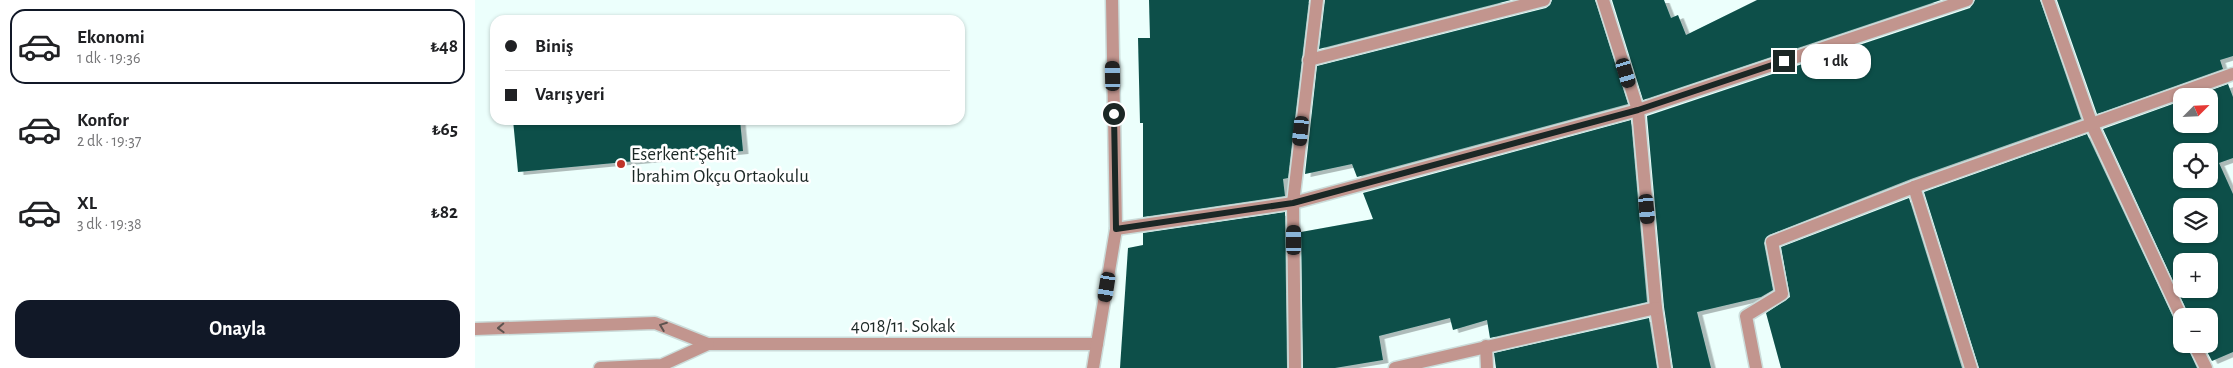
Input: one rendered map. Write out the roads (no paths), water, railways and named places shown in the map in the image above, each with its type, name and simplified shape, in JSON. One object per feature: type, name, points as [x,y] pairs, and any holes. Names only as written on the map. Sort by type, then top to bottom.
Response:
[{"type":"street","points":[[1093,368],[1116,229],[1112,0]]},
{"type":"street","points":[[1295,368],[1293,203],[1317,0]]},
{"type":"street","points":[[1309,60],[1544,0]]},
{"type":"street","points":[[1603,0],[1638,110],[1656,308],[1665,368]]},
{"type":"street","points":[[1116,229],[1293,203],[1638,110],[1967,0]]},
{"type":"street","points":[[2048,0],[2092,125],[2177,308]]},
{"type":"street","points":[[1756,368],[1746,316],[1782,294],[1772,242],[1914,187],[2233,74]]},
{"type":"street","points":[[1914,187],[1971,368]]},
{"type":"street","points":[[1395,368],[1656,308]]},
{"type":"street","name":"4018/11. Sokak","points":[[475,329],[655,323],[708,344],[1097,344]]},
{"type":"street","name":"4018/11. Sokak","points":[[600,368],[662,365],[708,344]]},
{"type":"street","points":[[1486,346],[1487,368]]},
{"type":"street","points":[[2198,353],[2205,368]]},
{"type":"place","name":"Eserkent Şehit İbrahim Okçu Ortaokulu","points":[[621,164]]}]
